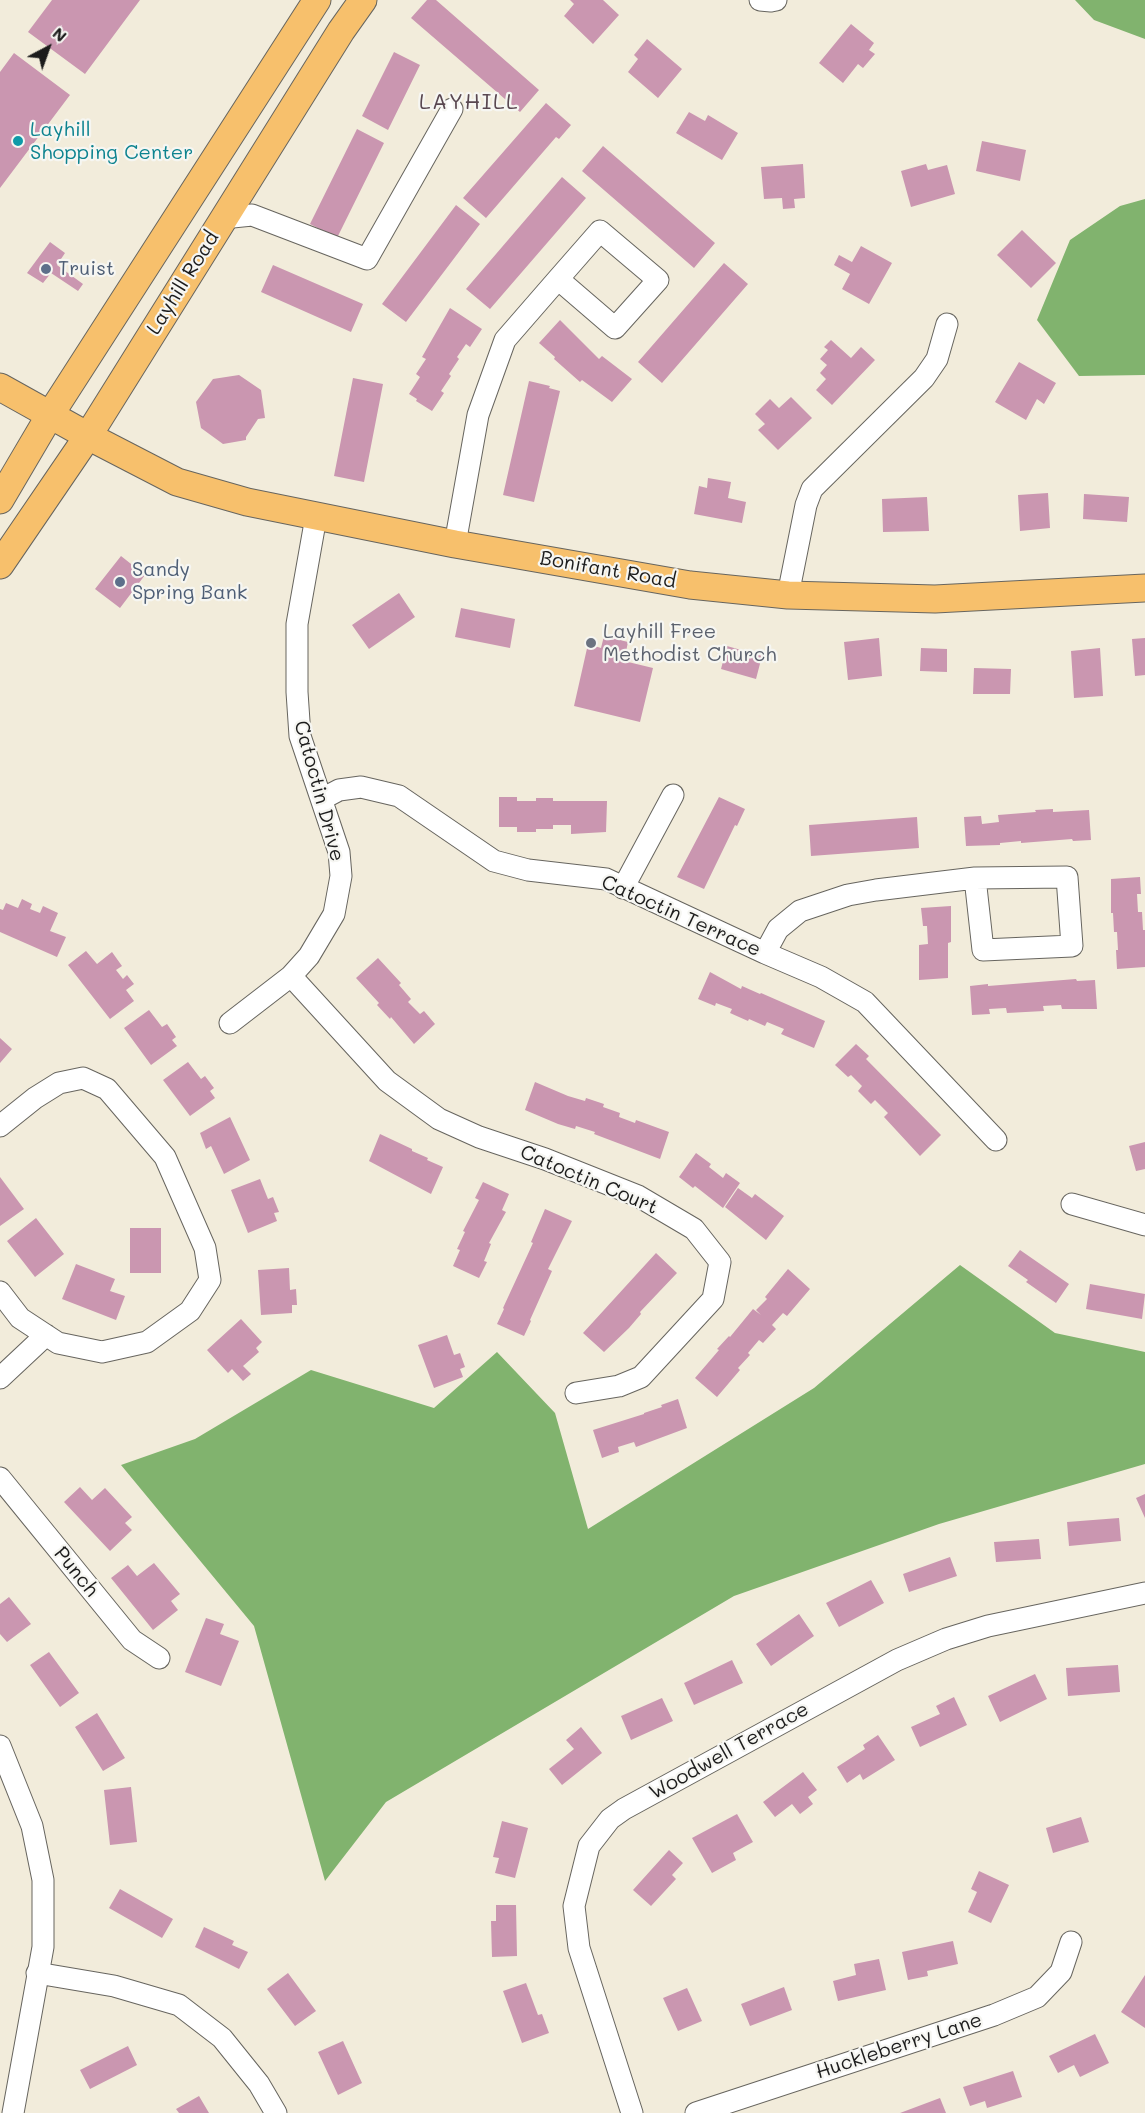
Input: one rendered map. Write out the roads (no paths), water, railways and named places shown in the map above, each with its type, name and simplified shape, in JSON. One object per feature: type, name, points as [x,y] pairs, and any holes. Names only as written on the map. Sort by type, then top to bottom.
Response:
[{"type":"main road","name":"Layhill Road","points":[[0,500],[50,415],[317,0]]},
{"type":"main road","name":"Layhill Road","points":[[0,565],[88,436],[223,218],[363,0]]},
{"type":"main road","name":"Bonifant Road","points":[[0,387],[177,482],[247,502],[455,544],[690,585],[788,595],[935,599],[1145,588]]},
{"type":"street","points":[[760,0],[771,2],[776,0]]},
{"type":"street","points":[[223,218],[252,215],[367,259],[452,109]]},
{"type":"street","points":[[455,544],[478,415],[505,340],[558,279],[600,231],[658,280],[615,328],[558,279]]},
{"type":"street","points":[[788,595],[806,505],[812,489],[924,378],[937,359],[947,324]]},
{"type":"street","name":"Catoctin Drive","points":[[230,1023],[291,976],[309,956],[334,914],[341,876],[339,852],[300,736],[297,692],[297,624],[316,517]]},
{"type":"street","name":"Catoctin Terrace","points":[[322,799],[339,790],[361,787],[399,796],[494,861],[528,870],[606,879],[822,977],[865,1002],[996,1140]]},
{"type":"street","points":[[623,888],[673,795]]},
{"type":"street","points":[[765,953],[778,929],[801,911],[848,895],[975,878],[1067,877],[1072,946],[983,950],[975,878]]},
{"type":"street","name":"Catoctin Court","points":[[291,976],[387,1081],[439,1119],[479,1137],[545,1159],[638,1196],[694,1229],[720,1263],[714,1299],[641,1377],[619,1386],[576,1393]]},
{"type":"street","points":[[0,1126],[35,1098],[59,1083],[83,1078],[106,1089],[165,1157],[205,1248],[210,1280],[190,1311],[147,1342],[102,1352],[58,1343],[20,1318],[0,1293]]},
{"type":"street","points":[[1072,1204],[1145,1225]]},
{"type":"street","points":[[0,1378],[46,1335]]},
{"type":"street","name":"Punch","points":[[0,1478],[132,1640],[159,1658]]},
{"type":"street","name":"Woodwell Terrace","points":[[632,2113],[579,1948],[574,1906],[589,1846],[610,1819],[624,1809],[897,1660],[946,1639],[988,1626],[1145,1593]]},
{"type":"street","points":[[0,1746],[32,1826],[43,1880],[43,1947],[13,2113]]},
{"type":"street","name":"Huckleberry Lane","points":[[696,2113],[994,2015],[1037,1997],[1062,1972],[1071,1942]]},
{"type":"street","points":[[37,1972],[114,1986],[179,2005],[222,2038],[259,2084],[276,2113]]},
{"type":"place","name":"Layhill Shopping Center","points":[[18,141]]},
{"type":"place","name":"Truist","points":[[46,269]]},
{"type":"place","name":"Sandy Spring Bank","points":[[120,582]]},
{"type":"place","name":"Layhill Free Methodist Church","points":[[591,643]]},
{"type":"district","name":"LAYHILL","points":[[469,102]]}]
